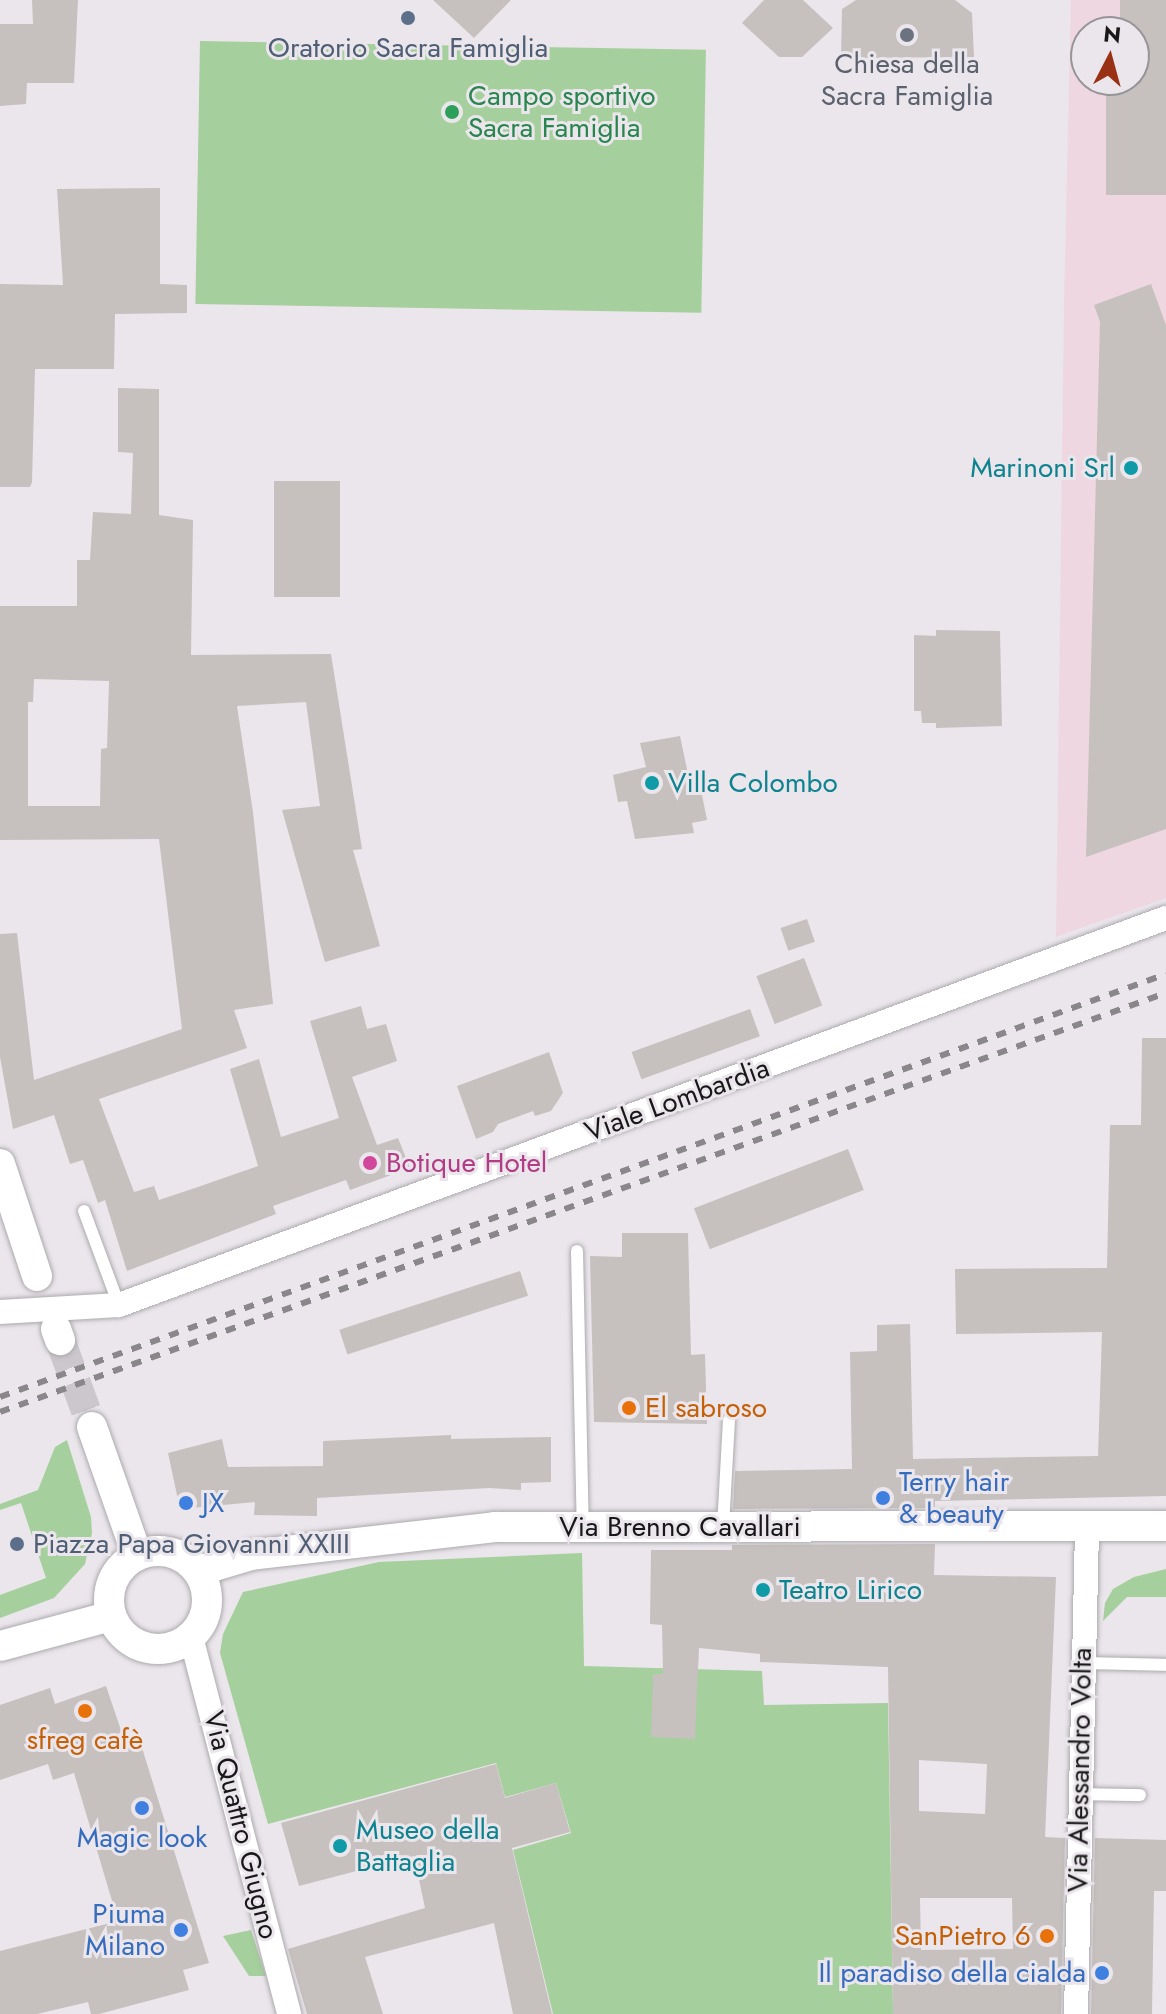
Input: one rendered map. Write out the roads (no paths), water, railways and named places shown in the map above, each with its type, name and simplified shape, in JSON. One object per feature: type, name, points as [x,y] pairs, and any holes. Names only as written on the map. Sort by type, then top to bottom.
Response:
[{"type":"street","name":"Viale Lombardia","points":[[0,1312],[119,1305],[1166,918]]},
{"type":"street","points":[[0,1164],[37,1276]]},
{"type":"street","points":[[92,1427],[137,1555]]},
{"type":"street","name":"Via Alessandro Volta","points":[[1076,2014],[1081,1663],[1087,1525]]},
{"type":"street","name":"Via Brenno Cavallari","points":[[198,1571],[251,1555],[495,1527],[1166,1526]]},
{"type":"street","points":[[166,1551],[185,1558],[198,1571],[206,1586],[207,1608],[201,1625],[191,1637],[166,1649],[144,1647],[128,1639],[111,1616],[112,1582],[125,1563],[137,1555],[166,1551]]},
{"type":"street","points":[[0,1646],[111,1616]]},
{"type":"street","name":"Via Quattro Giugno","points":[[191,1637],[281,2012]]},
{"type":"lane","points":[[84,1211],[119,1305]]},
{"type":"lane","points":[[577,1251],[583,1526]]},
{"type":"lane","points":[[723,1527],[729,1420]]},
{"type":"lane","points":[[1081,1663],[1166,1665]]},
{"type":"lane","points":[[1080,1794],[1140,1795]]},
{"type":"tunnel","points":[[60,1340],[92,1427]]},
{"type":"railway","points":[[0,1397],[1166,974]]},
{"type":"railway","points":[[0,1412],[1166,993]]},
{"type":"place","name":"Oratorio Sacra Famiglia","points":[[408,18]]},
{"type":"place","name":"Chiesa della Sacra Famiglia","points":[[907,35]]},
{"type":"place","name":"Campo sportivo Sacra Famiglia","points":[[452,112]]},
{"type":"place","name":"Marinoni Srl","points":[[1131,468]]},
{"type":"place","name":"Villa Colombo","points":[[652,783]]},
{"type":"place","name":"Botique Hotel","points":[[370,1163]]},
{"type":"place","name":"El sabroso","points":[[629,1408]]},
{"type":"place","name":"Terry hair & beauty","points":[[883,1498]]},
{"type":"place","name":"JX","points":[[186,1503]]},
{"type":"place","name":"Piazza Papa Giovanni XXIII","points":[[17,1544]]},
{"type":"place","name":"Teatro Lirico","points":[[763,1590]]},
{"type":"place","name":"sfreg cafè","points":[[85,1711]]},
{"type":"place","name":"Magic look","points":[[142,1808]]},
{"type":"place","name":"Museo della Battaglia","points":[[340,1846]]},
{"type":"place","name":"Piuma Milano","points":[[181,1930]]},
{"type":"place","name":"SanPietro 6","points":[[1047,1936]]},
{"type":"place","name":"Il paradiso della cialda","points":[[1102,1973]]}]
